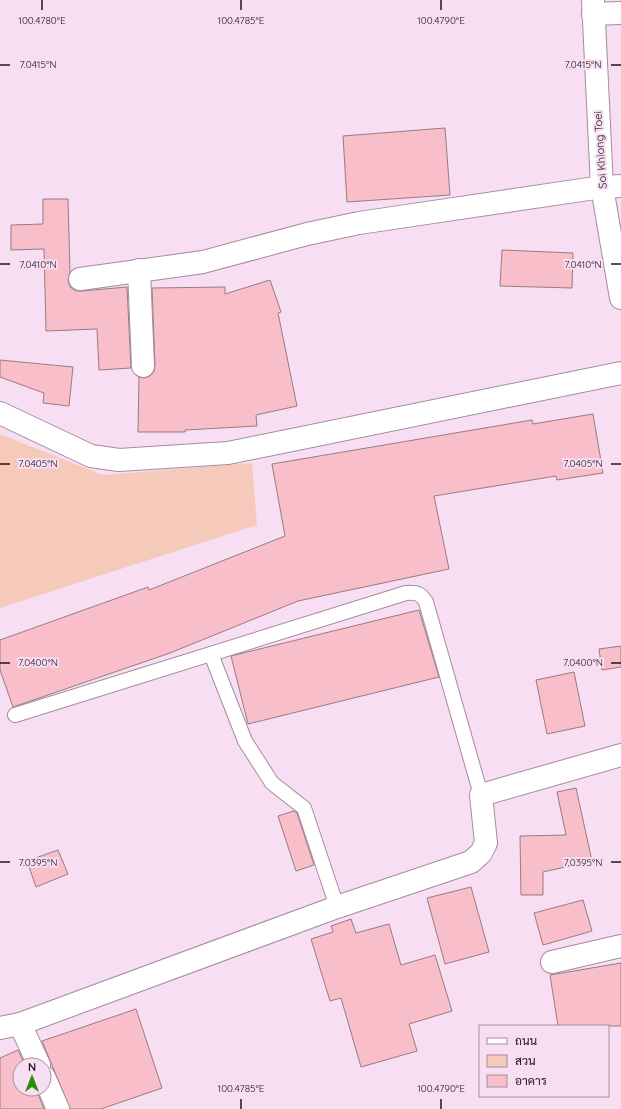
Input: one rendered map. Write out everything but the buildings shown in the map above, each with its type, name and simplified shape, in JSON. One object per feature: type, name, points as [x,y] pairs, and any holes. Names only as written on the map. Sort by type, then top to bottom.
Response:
[{"type":"street","points":[[593,7],[621,13]]},
{"type":"street","name":"Soi Khlong Toei","points":[[593,7],[612,186],[621,298]]},
{"type":"street","points":[[80,279],[203,262],[307,234],[359,223],[612,186]]},
{"type":"street","points":[[139,270],[143,366]]},
{"type":"street","points":[[0,413],[91,456],[119,460],[228,453],[621,373]]},
{"type":"street","points":[[33,1057],[10,1026],[337,907],[471,862],[481,853],[486,843],[481,795],[621,755]]},
{"type":"street","points":[[552,962],[621,946]]},
{"type":"street","points":[[52,1095],[58,1109]]},
{"type":"lane","points":[[15,715],[406,593],[417,592],[426,602],[481,795]]},
{"type":"lane","points":[[211,654],[244,741],[272,783],[304,808],[337,907]]},
{"type":"green space","points":[[0,434],[103,475],[252,463],[257,525],[0,608]]}]
